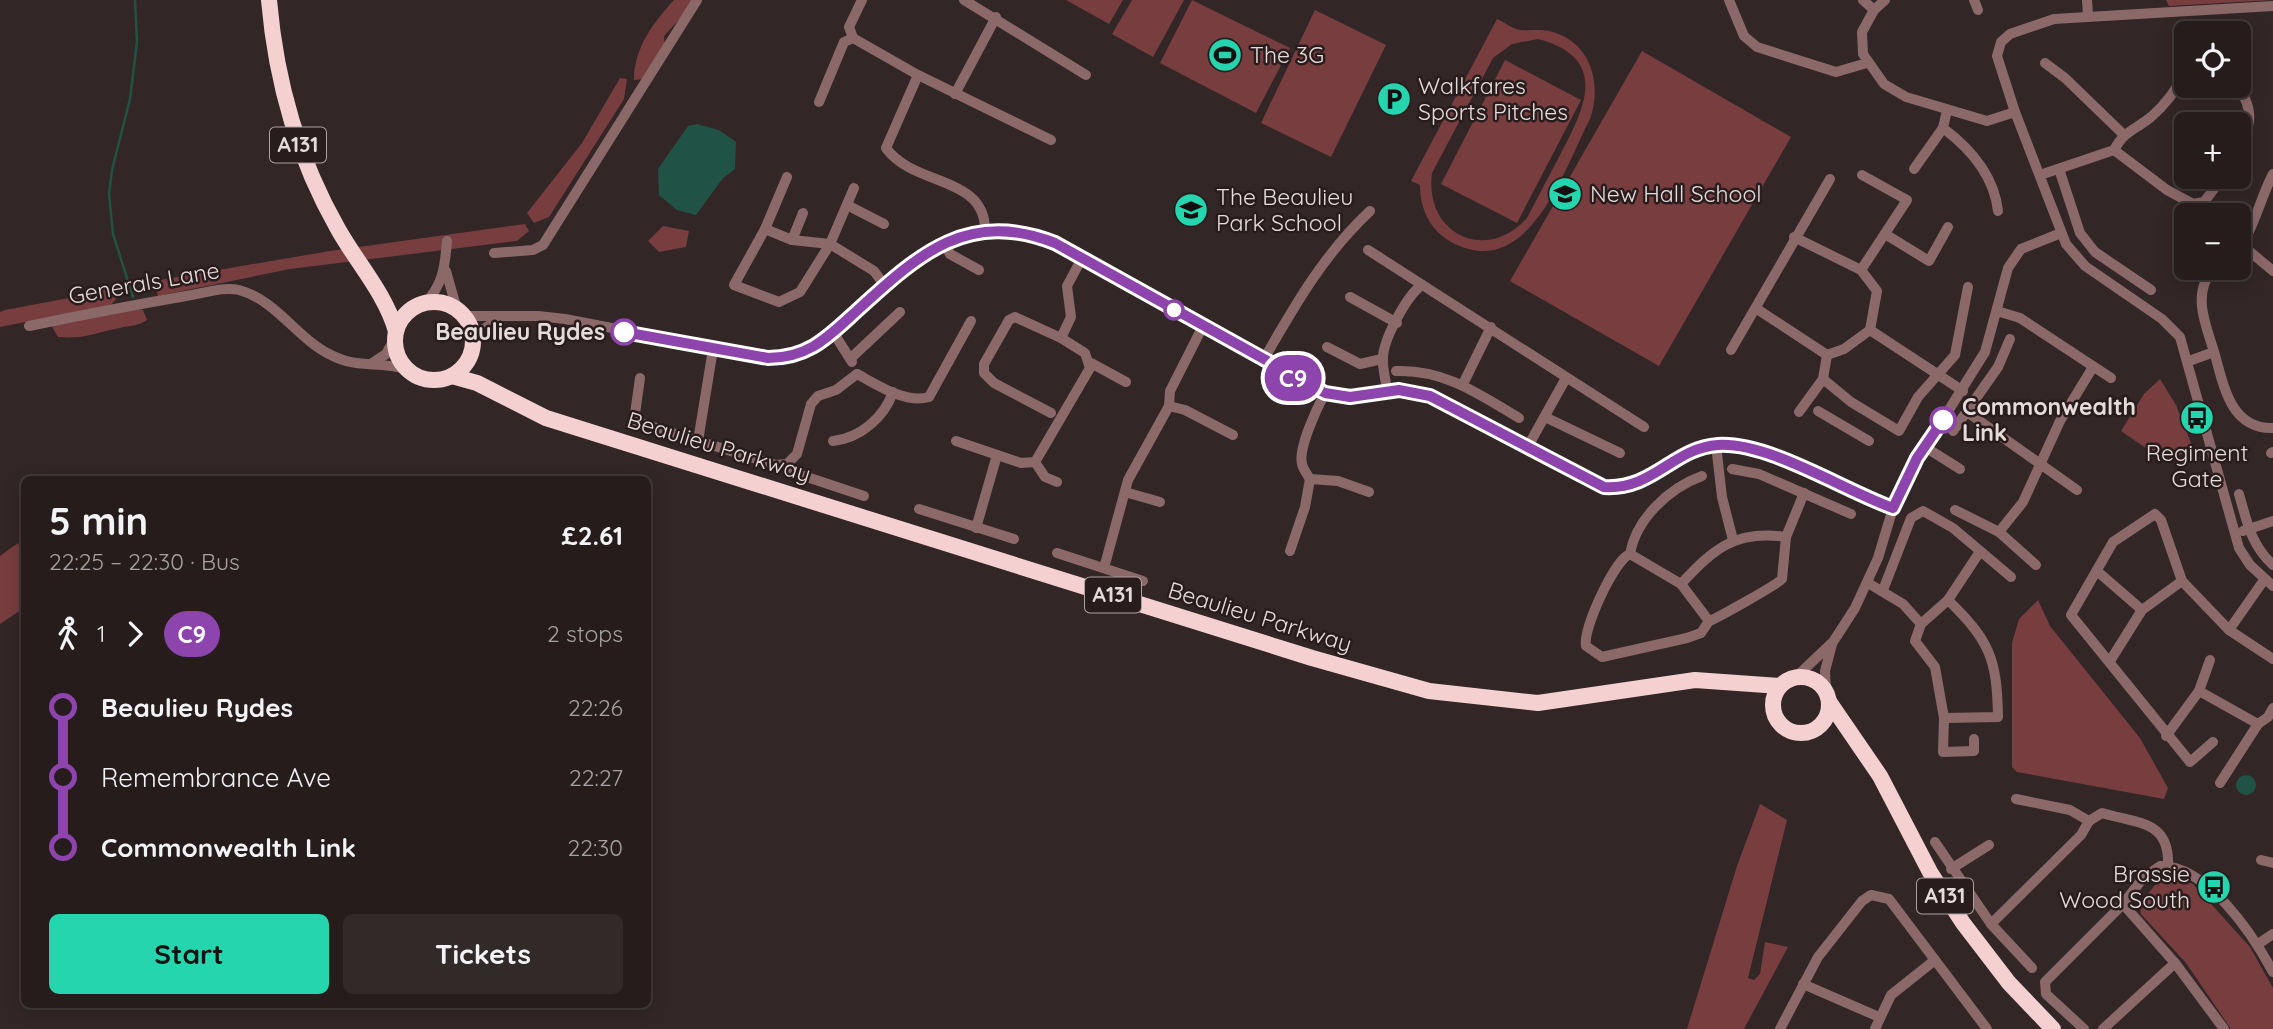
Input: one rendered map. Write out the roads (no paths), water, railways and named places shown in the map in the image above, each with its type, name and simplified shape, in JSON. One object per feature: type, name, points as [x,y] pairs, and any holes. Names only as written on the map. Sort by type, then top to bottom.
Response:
[{"type":"highway","name":"A131","points":[[269,0],[279,79],[300,150],[319,194],[390,314],[395,334]]},
{"type":"highway","name":"A131","points":[[367,276],[395,300],[420,305]]},
{"type":"highway","points":[[441,303],[460,313],[472,347],[464,366],[452,376],[426,379],[406,369],[398,357],[395,334],[404,316],[420,305],[441,303]]},
{"type":"highway","name":"Beaulieu Parkway","points":[[472,347],[482,376],[508,401]]},
{"type":"highway","name":"Beaulieu Parkway","points":[[452,376],[469,380],[546,418],[1312,658],[1429,691],[1538,703],[1695,680],[1780,686]]},
{"type":"highway","points":[[1731,681],[1752,693],[1789,731],[1801,734],[1812,732],[1826,720],[1828,697],[1813,679],[1796,677],[1780,686],[1773,702],[1774,713]]},
{"type":"highway","name":"A131","points":[[1828,697],[1880,776],[1930,872],[1963,923],[2014,988],[2053,1029]]},
{"type":"highway","name":"A131","points":[[1812,732],[1835,733],[1859,747]]},
{"type":"street","points":[[494,253],[533,250],[542,245],[697,0]]},
{"type":"street","points":[[862,0],[849,27],[853,38],[918,75],[1051,140]]},
{"type":"street","points":[[964,0],[996,17],[1086,75]]},
{"type":"street","points":[[1729,0],[1744,36],[1757,47],[1836,72],[1867,63]]},
{"type":"street","points":[[1863,0],[1874,10]]},
{"type":"street","points":[[1885,0],[1874,10],[1862,32],[1863,54],[1884,84],[1906,97],[1987,121],[2015,112]]},
{"type":"street","points":[[2087,0],[2088,16]]},
{"type":"street","points":[[2229,630],[2269,583],[2250,565],[2234,534],[2189,361],[2180,337],[2162,319],[2085,266],[2061,233],[2015,112],[1997,56],[2001,42],[2010,34],[2054,19],[2160,5],[2273,6]]},
{"type":"street","points":[[955,94],[996,17]]},
{"type":"street","points":[[819,102],[844,43],[853,38]]},
{"type":"street","points":[[2045,63],[2065,78],[2123,134]]},
{"type":"street","points":[[918,75],[886,148],[896,162],[975,198],[983,212],[985,230]]},
{"type":"street","points":[[2040,175],[2114,150],[2123,134],[2152,116],[2174,92]]},
{"type":"street","points":[[1914,169],[1943,128],[1947,110]]},
{"type":"street","points":[[1943,128],[1978,159],[1986,180],[1995,189],[1998,211]]},
{"type":"street","points":[[2114,150],[2167,190],[2191,203]]},
{"type":"street","points":[[2059,169],[2080,233],[2095,252],[2147,288],[2133,301]]},
{"type":"street","points":[[1861,270],[1907,200],[1862,174]]},
{"type":"street","points":[[2251,220],[2262,206],[2265,187],[2273,174]]},
{"type":"street","points":[[787,177],[765,229],[734,285],[779,302],[800,292],[831,244],[854,187]]},
{"type":"street","points":[[1731,350],[1830,179]]},
{"type":"street","points":[[847,205],[884,224]]},
{"type":"street","points":[[1264,359],[1314,275],[1344,235],[1370,211]]},
{"type":"street","points":[[792,240],[803,212]]},
{"type":"street","points":[[1885,234],[1929,261],[1948,227]]},
{"type":"street","points":[[765,229],[792,240],[831,244],[873,271],[885,285]]},
{"type":"street","points":[[445,268],[460,313],[502,318],[538,316],[565,319],[713,349],[768,358],[787,358],[801,355],[833,332],[917,258],[962,234],[985,230],[1015,230],[1037,236],[1082,258],[1325,393],[1350,397],[1387,391],[1430,396],[1589,481],[1620,488],[1634,486],[1683,456],[1716,445],[1758,450],[1893,508]]},
{"type":"street","points":[[1828,697],[1825,671],[1833,642],[1868,583],[1893,508],[1925,447],[1963,391],[1985,352],[2008,268],[2021,249],[2061,233]]},
{"type":"street","points":[[1794,237],[1861,270],[1877,291],[1870,330],[1844,349],[1827,355]]},
{"type":"street","points":[[420,305],[439,286],[445,268],[447,241]]},
{"type":"street","points":[[944,243],[950,254],[979,271]]},
{"type":"street","points":[[1368,250],[1644,427]]},
{"type":"street","points":[[2251,255],[2273,271]]},
{"type":"street","points":[[1061,338],[1071,317],[1067,286],[1082,258]]},
{"type":"street","points":[[2209,280],[2200,300],[2225,396],[2236,412],[2249,423],[2273,428]]},
{"type":"street","points":[[1387,391],[1382,359],[1384,347],[1409,296],[1422,285]]},
{"type":"street","points":[[1823,379],[1851,402],[1899,431],[1918,397],[1955,355],[1968,287]]},
{"type":"street","name":"Generals Lane","points":[[29,326],[120,307],[233,289],[263,300],[301,336],[321,350],[346,362],[368,366],[383,364],[406,369]]},
{"type":"street","points":[[1350,297],[1397,323]]},
{"type":"street","points":[[1757,309],[1827,355]]},
{"type":"street","points":[[1997,311],[2020,318],[2111,378]]},
{"type":"street","points":[[851,358],[900,312]]},
{"type":"street","points":[[1051,413],[995,383],[984,373],[984,364],[1009,320],[1015,317],[1061,338],[1086,353],[1091,363],[1126,382]]},
{"type":"street","points":[[472,347],[478,333],[502,318]]},
{"type":"street","points":[[833,332],[851,358],[857,374],[892,392],[918,400],[929,397],[971,321]]},
{"type":"street","points":[[1104,568],[1133,468],[1169,405],[1170,391],[1203,326]]},
{"type":"street","points":[[1463,384],[1491,327]]},
{"type":"street","points":[[1870,330],[1963,391]]},
{"type":"street","points":[[368,366],[386,354],[395,334]]},
{"type":"street","points":[[1952,431],[1998,367],[2010,339]]},
{"type":"street","points":[[1327,347],[1360,364],[1382,359]]},
{"type":"street","points":[[698,440],[713,349]]},
{"type":"street","points":[[2189,361],[2214,352]]},
{"type":"street","points":[[1800,411],[1823,379],[1827,355]]},
{"type":"street","points":[[1035,462],[1091,363]]},
{"type":"street","points":[[1999,532],[2023,502],[2060,421],[2092,367]]},
{"type":"street","points":[[1396,371],[1419,370],[1463,384],[1519,418]]},
{"type":"street","points":[[640,378],[634,421],[776,466],[788,464],[797,454],[811,404],[818,396],[836,390],[857,374]]},
{"type":"street","points":[[1527,448],[1566,379]]},
{"type":"street","points":[[833,441],[857,434],[878,418],[892,392]]},
{"type":"street","points":[[1290,551],[1305,507],[1310,479],[1301,461],[1325,393]]},
{"type":"street","points":[[1841,423],[1851,402]]},
{"type":"street","points":[[1169,405],[1185,410],[1233,436]]},
{"type":"street","points":[[1818,411],[1869,441]]},
{"type":"street","points":[[1967,412],[2077,489]]},
{"type":"street","points":[[1545,417],[1620,453]]},
{"type":"street","points":[[956,441],[1021,463],[1035,462]]},
{"type":"street","points":[[1716,445],[1722,497],[1733,540]]},
{"type":"street","points":[[1925,447],[1960,469]]},
{"type":"street","points":[[976,528],[997,455]]},
{"type":"street","points":[[1035,462],[1045,477],[1057,482]]},
{"type":"street","points":[[788,464],[795,473],[864,496]]},
{"type":"street","points":[[1732,469],[1759,474],[1851,514]]},
{"type":"street","points":[[1702,476],[1685,482],[1667,495],[1633,540],[1630,554],[1618,563],[1585,632],[1589,650],[1602,657],[1611,656],[1687,638],[1701,633],[1709,621],[1722,618],[1744,600],[1779,583],[1784,573],[1786,537],[1804,493]]},
{"type":"street","points":[[1310,479],[1338,481],[1369,492]]},
{"type":"street","points":[[1125,492],[1160,502]]},
{"type":"street","points":[[2239,494],[2249,530],[2260,554],[2273,565]]},
{"type":"street","points":[[919,509],[1014,539]]},
{"type":"street","points":[[1955,510],[1999,532],[2036,565]]},
{"type":"street","points":[[1883,590],[1905,533],[1918,513],[1929,513],[1953,528],[1979,553],[2011,577]]},
{"type":"street","points":[[2213,742],[2189,762],[2071,615],[2113,542],[2155,514],[2161,520],[2182,581],[2229,630],[2273,659]]},
{"type":"street","points":[[2234,534],[2273,521]]},
{"type":"street","points":[[1681,584],[1699,565],[1733,540],[1763,534],[1786,537]]},
{"type":"street","points":[[1974,739],[1974,751],[1943,752],[1944,718],[1935,667],[1915,640],[1922,624],[1948,600],[1979,553]]},
{"type":"street","points":[[1057,554],[1143,581]]},
{"type":"street","points":[[1630,554],[1681,584],[1709,621]]},
{"type":"street","points":[[2097,571],[2142,610]]},
{"type":"street","points":[[2110,661],[2142,610],[2182,581]]},
{"type":"street","points":[[1868,583],[1903,604],[1922,624]]},
{"type":"street","points":[[1944,718],[1998,716],[1997,676],[1990,649],[1948,600]]},
{"type":"street","points":[[1796,677],[1833,642]]},
{"type":"street","points":[[2166,736],[2199,691],[2210,660]]},
{"type":"street","points":[[2199,691],[2258,724]]},
{"type":"street","points":[[2220,783],[2258,724],[2268,718],[2273,708]]},
{"type":"street","points":[[2016,799],[2070,810],[2090,821]]},
{"type":"street","points":[[1991,925],[2081,835],[2090,821],[2102,813],[2157,830],[2167,841],[2168,866]]},
{"type":"street","points":[[1935,842],[1991,925],[2032,968]]},
{"type":"street","points":[[1951,869],[1989,845]]},
{"type":"street","points":[[2261,860],[2273,863]]},
{"type":"street","points":[[2084,1029],[2051,999],[2044,985],[2050,975],[2123,904],[2151,871],[2168,866],[2198,879],[2258,944],[2273,972]]},
{"type":"street","points":[[1780,1029],[1818,957],[1862,901],[1871,895],[1889,899],[1987,1029]]},
{"type":"street","points":[[2123,904],[2175,963],[2219,1027]]},
{"type":"street","points":[[2258,944],[2273,934]]},
{"type":"street","points":[[1875,1029],[1891,995],[1936,960]]},
{"type":"street","points":[[2103,1029],[2175,963]]},
{"type":"street","points":[[1802,984],[1879,1017]]},
{"type":"waterway","points":[[133,297],[113,234],[109,194],[112,170],[130,99],[137,42],[135,0]]},
{"type":"place","name":"The 3G","points":[[1225,55]]},
{"type":"place","name":"Walkfares Sports Pitches","points":[[1394,99]]},
{"type":"place","name":"New Hall School","points":[[1565,194]]},
{"type":"place","name":"The Beaulieu Park School","points":[[1191,210]]},
{"type":"place","name":"Beaulieu Rydes","points":[[624,332]]},
{"type":"place","name":"Regiment Gate","points":[[2197,418]]},
{"type":"place","name":"Commonwealth Link","points":[[1943,420]]},
{"type":"place","name":"Brassie Wood South","points":[[2214,887]]}]
